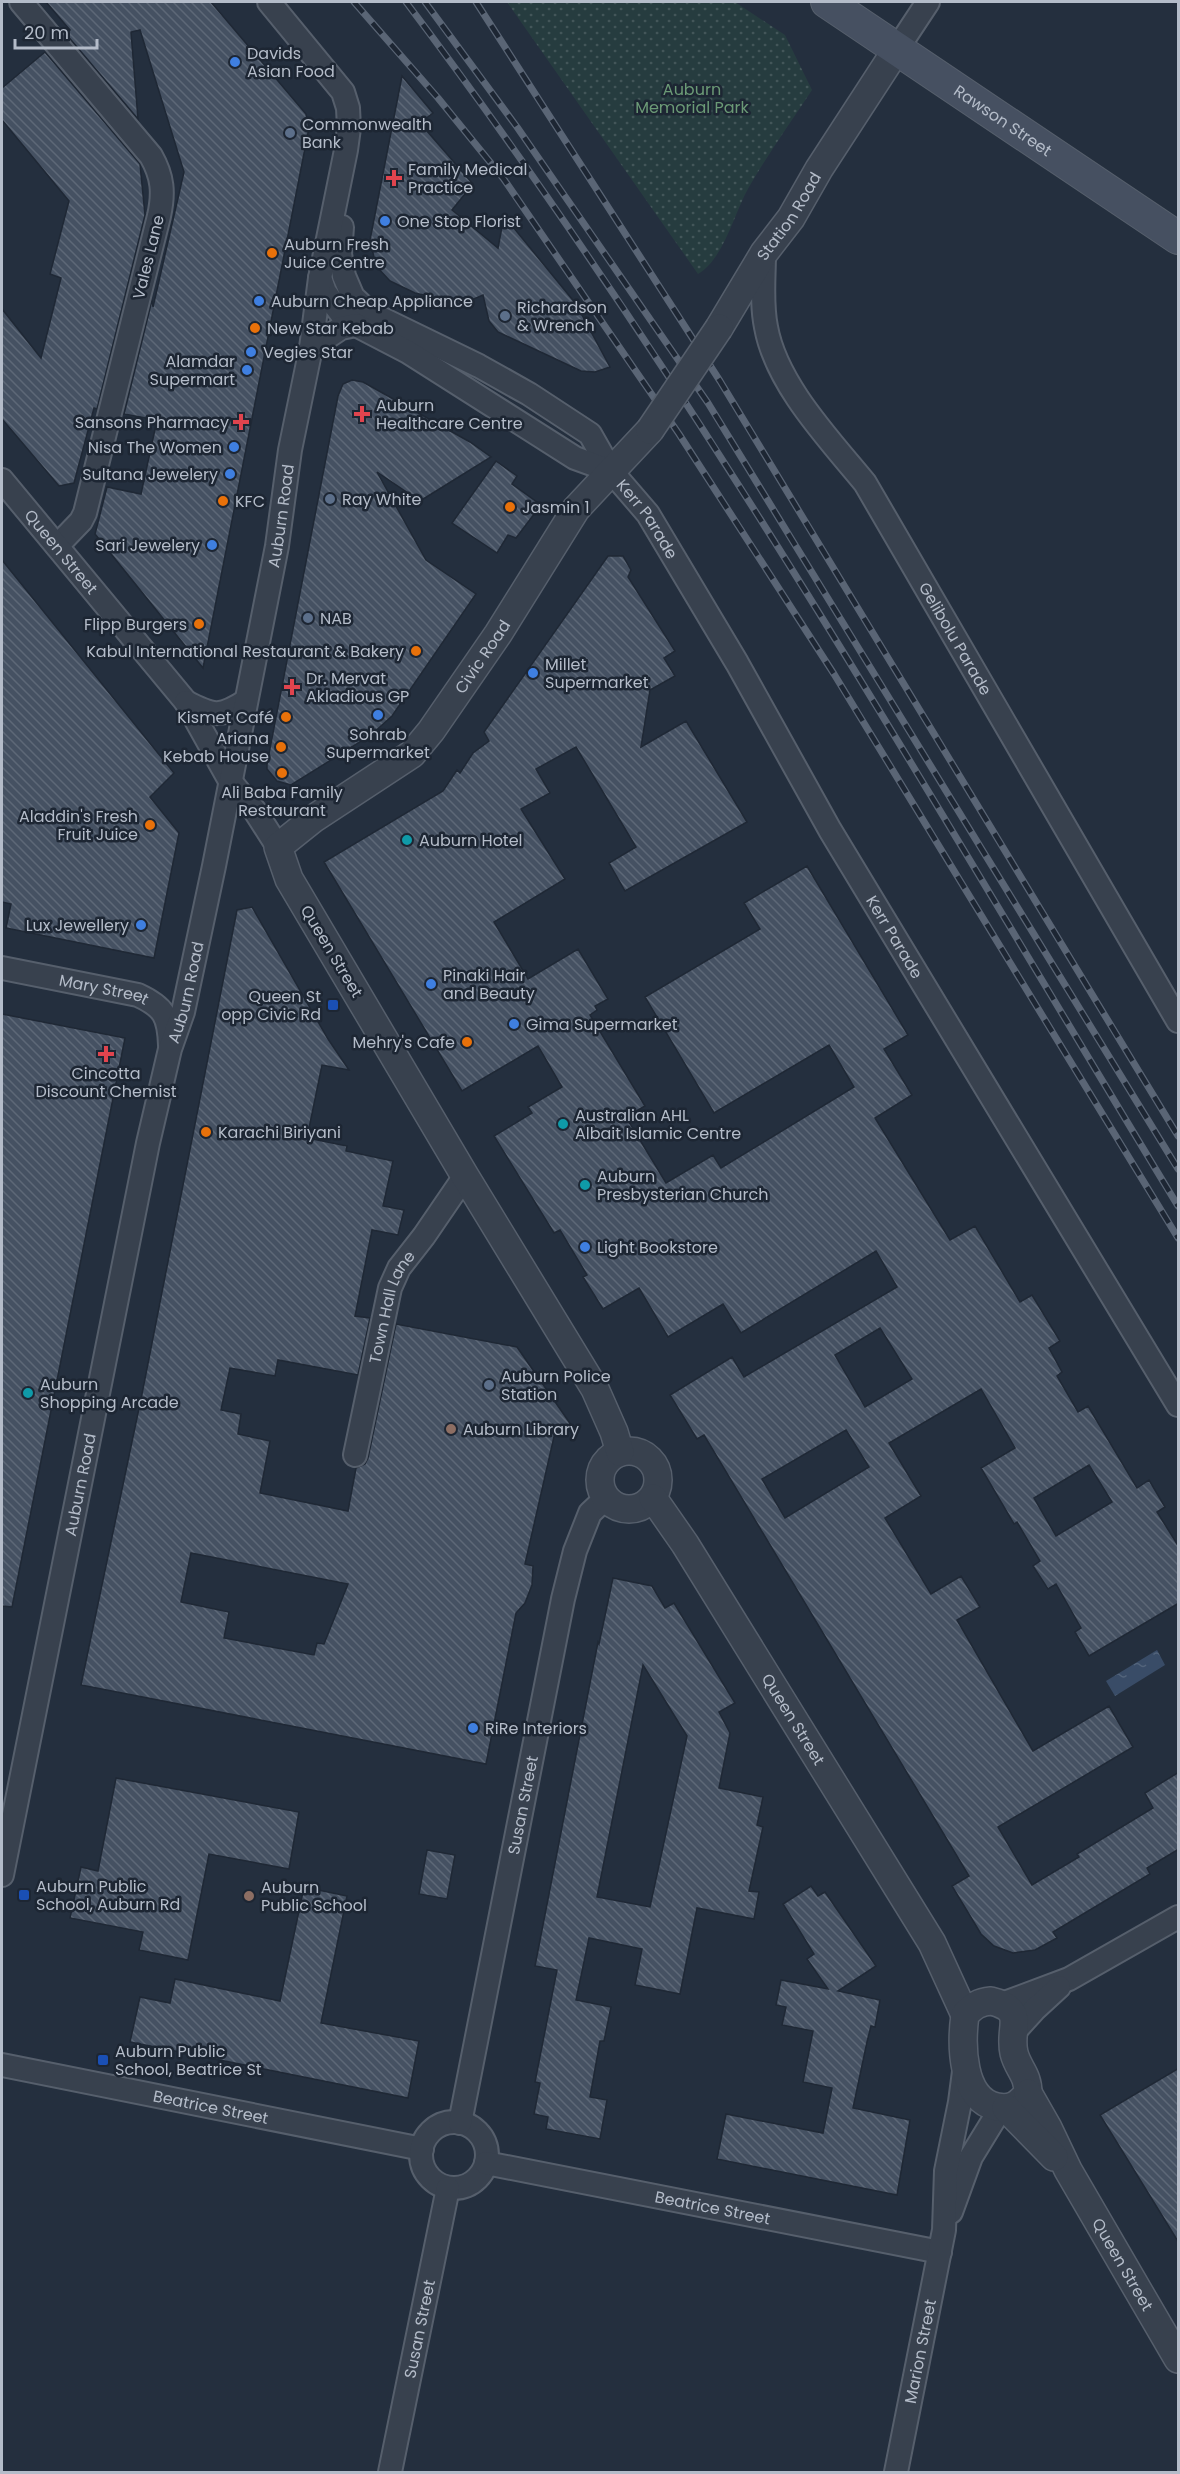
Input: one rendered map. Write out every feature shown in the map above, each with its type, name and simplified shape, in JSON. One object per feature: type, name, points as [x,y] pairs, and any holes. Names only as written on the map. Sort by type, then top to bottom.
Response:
[{"type":"main road","name":"Rawson Street","points":[[827,2],[1179,238]]},
{"type":"street","name":"Vales Lane","points":[[21,2],[151,156],[159,170],[163,186],[159,216],[86,513],[57,546]]},
{"type":"street","name":"Auburn Road","points":[[2,1875],[146,1154],[170,1049],[183,1012],[277,546],[290,450],[311,348],[321,278],[349,128],[348,108],[343,92],[333,76],[269,2]]},
{"type":"street","name":"Station Road","points":[[650,430],[719,328],[764,253],[791,218],[819,169],[928,2]]},
{"type":"street","name":"Kerr Parade","points":[[339,187],[342,228],[340,254],[344,276],[353,297],[370,313],[479,366],[591,434],[611,471],[648,514],[737,663],[830,830],[1179,1405]]},
{"type":"street","name":"Gelibolu Parade","points":[[764,253],[764,313],[771,350],[809,417],[865,483],[1179,1021]]},
{"type":"street","name":"Kerr Parade","points":[[321,278],[325,292],[343,316],[447,376],[575,458],[611,471]]},
{"type":"street","points":[[311,348],[341,328],[356,324]]},
{"type":"street","name":"Civic Road","points":[[278,847],[313,819],[412,754],[498,634],[576,509],[650,430]]},
{"type":"street","name":"Queen Street","points":[[2,480],[186,702],[230,781],[255,811],[278,847],[289,879],[465,1176],[596,1389],[620,1452]]},
{"type":"street","points":[[186,702],[209,714],[220,714],[230,711],[246,700]]},
{"type":"street","name":"Mary Street","points":[[2,968],[138,995],[147,999],[157,1004],[170,1026],[170,1049]]},
{"type":"street","name":"Town Hall Lane","points":[[355,1455],[390,1288],[399,1268],[445,1207],[465,1176]]},
{"type":"street","points":[[630,1451],[641,1453],[650,1459],[659,1478],[658,1489],[653,1498],[646,1504],[630,1510],[621,1508],[606,1498],[602,1490],[601,1471],[612,1456],[630,1451]]},
{"type":"street","name":"Susan Street","points":[[460,2123],[563,1599],[575,1551],[590,1513],[606,1498]]},
{"type":"street","name":"Queen Street","points":[[653,1498],[685,1544],[932,1943],[983,2007],[1011,2011],[1015,2020],[1014,2054],[1026,2076],[1028,2093],[1068,2170],[1179,2359]]},
{"type":"street","points":[[983,2007],[1069,1978],[1179,1917]]},
{"type":"street","points":[[1015,2031],[1069,1978]]},
{"type":"street","name":"Queen Street","points":[[983,2007],[965,2063],[975,2093],[990,2106],[1004,2108],[1068,2170]]},
{"type":"street","name":"Marion Street","points":[[942,2241],[946,2171],[960,2102],[965,2063]]},
{"type":"street","name":"Beatrice Street","points":[[2,2065],[422,2149]]},
{"type":"street","points":[[1004,2108],[1020,2103],[1028,2093]]},
{"type":"street","name":"Marion Street","points":[[896,2472],[942,2241],[971,2157],[1004,2108]]},
{"type":"street","points":[[460,2123],[478,2133],[484,2142],[486,2163],[482,2172],[467,2186],[447,2188],[430,2178],[421,2160],[422,2149],[424,2140],[439,2126],[460,2123]]},
{"type":"street","name":"Beatrice Street","points":[[486,2163],[942,2241]]},
{"type":"street","name":"Susan Street","points":[[390,2472],[447,2188]]},
{"type":"green space","name":"Auburn Memorial Park","points":[[507,2],[735,2],[785,35],[812,90],[749,187],[722,247],[707,267],[698,274]]},
{"type":"water","points":[[1157,1650],[1165,1665],[1115,1696],[1106,1681]]},
{"type":"building","points":[[46,2],[211,2],[306,114],[309,128],[203,668],[95,534],[107,487],[141,494],[157,420],[124,414],[152,300],[153,307],[184,172],[140,30],[131,32],[138,119],[66,34],[70,30]]},
{"type":"building","points":[[45,52],[140,164],[145,215],[97,409],[94,408],[74,483],[59,486],[2,419],[2,309],[41,358],[61,278],[50,274],[69,201],[2,120],[2,88]]},
{"type":"building","points":[[402,76],[433,113],[420,123],[473,184],[452,210],[498,248],[504,216],[576,304],[610,367],[595,372],[581,371],[498,332],[489,321],[483,295],[462,304],[415,293],[390,281],[376,266],[370,240]]},
{"type":"building","points":[[352,380],[363,382],[470,442],[491,457],[420,501],[377,472],[426,560],[476,594],[392,716],[371,735],[291,785],[277,781],[267,769],[267,764],[338,396],[343,384]]},
{"type":"building","points":[[496,461],[517,476],[512,484],[541,505],[516,538],[508,535],[497,553],[452,523]]},
{"type":"building","points":[[608,556],[623,556],[631,570],[628,577],[675,651],[664,658],[675,676],[650,690],[641,747],[686,721],[747,822],[625,891],[609,863],[636,847],[576,747],[536,769],[550,793],[521,809],[565,879],[494,922],[528,979],[578,949],[608,999],[595,1006],[597,1010],[590,1015],[645,1106],[626,1117],[666,1183],[713,1155],[721,1168],[854,1087],[829,1045],[714,1113],[645,997],[760,929],[744,903],[807,866],[908,1035],[884,1049],[912,1095],[875,1118],[950,1240],[975,1226],[1020,1302],[1032,1295],[1060,1341],[1049,1348],[1062,1372],[1057,1376],[1078,1412],[1088,1406],[1137,1488],[1149,1480],[1165,1507],[1157,1512],[1179,1547],[1179,1603],[1089,1656],[1075,1632],[1081,1628],[1056,1584],[1048,1589],[1033,1566],[1040,1561],[1017,1522],[1014,1524],[981,1468],[1015,1448],[981,1389],[889,1443],[921,1496],[885,1518],[931,1594],[961,1576],[980,1607],[957,1620],[1033,1751],[1109,1706],[1133,1747],[998,1827],[1032,1885],[1079,1857],[1077,1854],[1153,1808],[1145,1793],[1179,1772],[1179,1849],[1147,1868],[1150,1874],[1053,1932],[1057,1938],[1035,1950],[1013,1953],[994,1946],[981,1934],[952,1886],[969,1876],[704,1435],[697,1439],[670,1395],[732,1357],[744,1377],[897,1287],[876,1251],[741,1333],[723,1304],[668,1337],[639,1288],[603,1309],[583,1277],[587,1275],[560,1230],[554,1233],[494,1136],[532,1113],[528,1107],[562,1087],[538,1046],[462,1091],[324,862],[443,791],[457,770],[460,773],[473,753],[489,741],[484,732]],"holes":[[[880,1328],[912,1379],[865,1407],[835,1355]],[[846,1430],[869,1467],[785,1518],[762,1479]],[[1089,1465],[1112,1502],[1056,1536],[1034,1498]]]},
{"type":"building","points":[[2,560],[174,773],[150,797],[179,833],[154,958],[6,928],[11,904],[2,902]]},
{"type":"building","points":[[252,907],[328,1039],[349,1070],[322,1065],[307,1138],[347,1146],[346,1151],[393,1161],[383,1206],[404,1210],[398,1235],[372,1230],[355,1316],[370,1318],[358,1375],[278,1360],[275,1376],[230,1368],[221,1410],[241,1414],[238,1434],[270,1441],[260,1493],[348,1511],[356,1468],[365,1464],[368,1458],[396,1324],[517,1347],[576,1432],[556,1428],[525,1564],[533,1566],[532,1585],[525,1603],[516,1613],[486,1764],[81,1685],[142,1394],[237,910]],"holes":[[[191,1553],[348,1584],[324,1644],[317,1643],[314,1655],[224,1638],[229,1612],[181,1602]]]},
{"type":"building","points":[[2,1014],[125,1038],[12,1607],[2,1606]]},
{"type":"building","points":[[613,1578],[652,1586],[665,1608],[674,1603],[735,1703],[719,1712],[730,1733],[719,1788],[763,1797],[757,1825],[763,1827],[749,1891],[759,1892],[754,1919],[697,1908],[680,1994],[635,1985],[642,1949],[589,1938],[576,2000],[611,2007],[604,2041],[600,2041],[590,2097],[607,2100],[600,2139],[546,2129],[548,2117],[534,2114],[540,2083],[535,2082],[557,1970],[535,1966],[598,1642],[599,1644]],"holes":[[[643,1665],[687,1736],[650,1907],[597,1897]]]},
{"type":"building","points":[[116,1778],[299,1812],[289,1869],[209,1854],[188,1960],[139,1950],[143,1932],[70,1918],[81,1867],[98,1871]]},
{"type":"building","points":[[427,1850],[455,1855],[447,1899],[419,1894]]},
{"type":"building","points":[[811,1886],[818,1896],[825,1892],[876,1966],[838,1991],[880,2000],[875,2027],[871,2026],[867,2042],[853,2108],[910,2120],[897,2195],[717,2159],[726,2114],[823,2133],[832,2088],[803,2082],[813,2031],[782,2025],[786,2007],[776,2005],[781,1980],[828,1989],[807,1959],[814,1954],[783,1904]]},
{"type":"building","points":[[304,1887],[347,1896],[321,2023],[419,2041],[408,2098],[130,2042],[140,1997],[170,2003],[175,1979],[280,2001]]},
{"type":"building","points":[[1179,2068],[1179,2243],[1100,2115]]},
{"type":"railway","points":[[354,2],[438,98],[503,178],[679,434],[834,674],[1178,1238]]},
{"type":"railway","points":[[406,2],[512,146],[712,443],[901,747],[1178,1206]]},
{"type":"railway","points":[[425,2],[517,127],[708,403],[1178,1169]]},
{"type":"railway","points":[[476,2],[720,381],[1178,1136]]},
{"type":"place","name":"Davids Asian Food","points":[[235,62]]},
{"type":"place","name":"Commonwealth Bank","points":[[290,133]]},
{"type":"place","name":"Family Medical Practice","points":[[394,178]]},
{"type":"place","name":"One Stop Florist","points":[[385,221]]},
{"type":"place","name":"Auburn Fresh Juice Centre","points":[[272,253]]},
{"type":"place","name":"Auburn Cheap Appliance","points":[[259,301]]},
{"type":"place","name":"Richardson & Wrench","points":[[505,316]]},
{"type":"place","name":"New Star Kebab","points":[[255,328]]},
{"type":"place","name":"Vegies Star","points":[[251,352]]},
{"type":"place","name":"Alamdar Supermart","points":[[247,370]]},
{"type":"place","name":"Auburn Healthcare Centre","points":[[362,414]]},
{"type":"place","name":"Sansons Pharmacy","points":[[241,422]]},
{"type":"place","name":"Nisa The Women","points":[[234,447]]},
{"type":"place","name":"Sultana Jewelery","points":[[230,474]]},
{"type":"place","name":"Ray White","points":[[330,499]]},
{"type":"place","name":"KFC","points":[[223,501]]},
{"type":"place","name":"Jasmin 1","points":[[510,507]]},
{"type":"place","name":"Sari Jewelery","points":[[212,545]]},
{"type":"place","name":"NAB","points":[[308,618]]},
{"type":"place","name":"Flipp Burgers","points":[[199,624]]},
{"type":"place","name":"Kabul International Restaurant & Bakery","points":[[416,651]]},
{"type":"place","name":"Millet Supermarket","points":[[533,673]]},
{"type":"place","name":"Dr. Mervat Akladious GP","points":[[292,687]]},
{"type":"place","name":"Sohrab Supermarket","points":[[378,715]]},
{"type":"place","name":"Kismet Café","points":[[286,717]]},
{"type":"place","name":"Ariana Kebab House","points":[[281,747]]},
{"type":"place","name":"Ali Baba Family Restaurant","points":[[282,773]]},
{"type":"place","name":"Aladdin's Fresh Fruit Juice","points":[[150,825]]},
{"type":"place","name":"Auburn Hotel","points":[[407,840]]},
{"type":"place","name":"Lux Jewellery","points":[[141,925]]},
{"type":"place","name":"Pinaki Hair and Beauty","points":[[431,984]]},
{"type":"place","name":"Queen St opp Civic Rd","points":[[333,1005]]},
{"type":"place","name":"Gima Supermarket","points":[[514,1024]]},
{"type":"place","name":"Mehry's Cafe","points":[[467,1042]]},
{"type":"place","name":"Cincotta Discount Chemist","points":[[106,1054]]},
{"type":"place","name":"Australian AHL Albait Islamic Centre","points":[[563,1124]]},
{"type":"place","name":"Karachi Biriyani","points":[[206,1132]]},
{"type":"place","name":"Auburn Presbysterian Church","points":[[585,1185]]},
{"type":"place","name":"Light Bookstore","points":[[585,1247]]},
{"type":"place","name":"Auburn Police Station","points":[[489,1385]]},
{"type":"place","name":"Auburn Shopping Arcade","points":[[28,1393]]},
{"type":"place","name":"Auburn Library","points":[[451,1429]]},
{"type":"place","name":"RiRe Interiors","points":[[473,1728]]},
{"type":"place","name":"Auburn Public School, Auburn Rd","points":[[24,1895]]},
{"type":"place","name":"Auburn Public School","points":[[249,1896]]},
{"type":"place","name":"Auburn Public School, Beatrice St","points":[[103,2060]]}]
